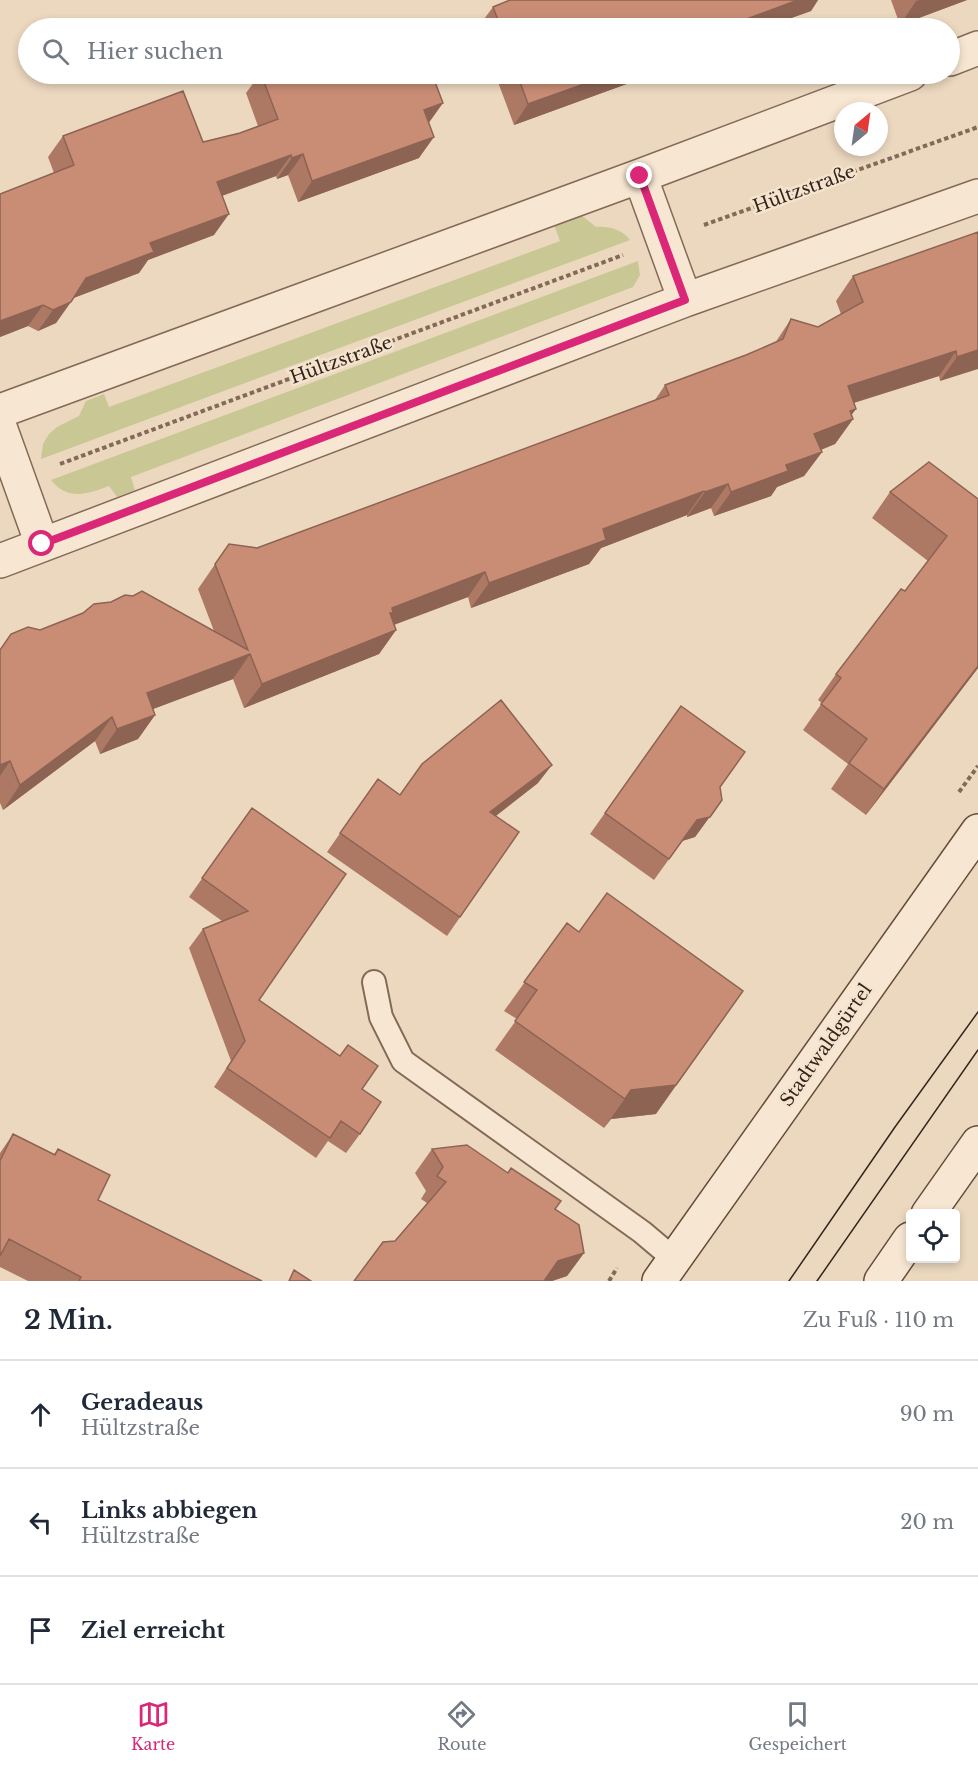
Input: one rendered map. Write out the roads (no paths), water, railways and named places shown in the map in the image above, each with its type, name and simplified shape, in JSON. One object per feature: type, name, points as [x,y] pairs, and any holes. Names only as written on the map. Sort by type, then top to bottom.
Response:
[{"type":"street","points":[[960,55],[978,48]]},
{"type":"street","points":[[0,411],[884,84]]},
{"type":"street","points":[[640,176],[685,300]]},
{"type":"street","points":[[0,561],[685,300],[978,196]]},
{"type":"street","points":[[0,427],[42,544]]},
{"type":"street","name":"Stadtwaldgürtel","points":[[666,1270],[978,831]]},
{"type":"street","points":[[932,1209],[978,1143]]},
{"type":"street","points":[[881,1281],[906,1245]]},
{"type":"lane","name":"Stadtwaldgürtel","points":[[374,982],[381,1017],[403,1061],[642,1232],[666,1270]]},
{"type":"tram line","points":[[789,1281],[895,1127],[978,1012]]},
{"type":"tram line","points":[[817,1281],[978,1050]]}]
